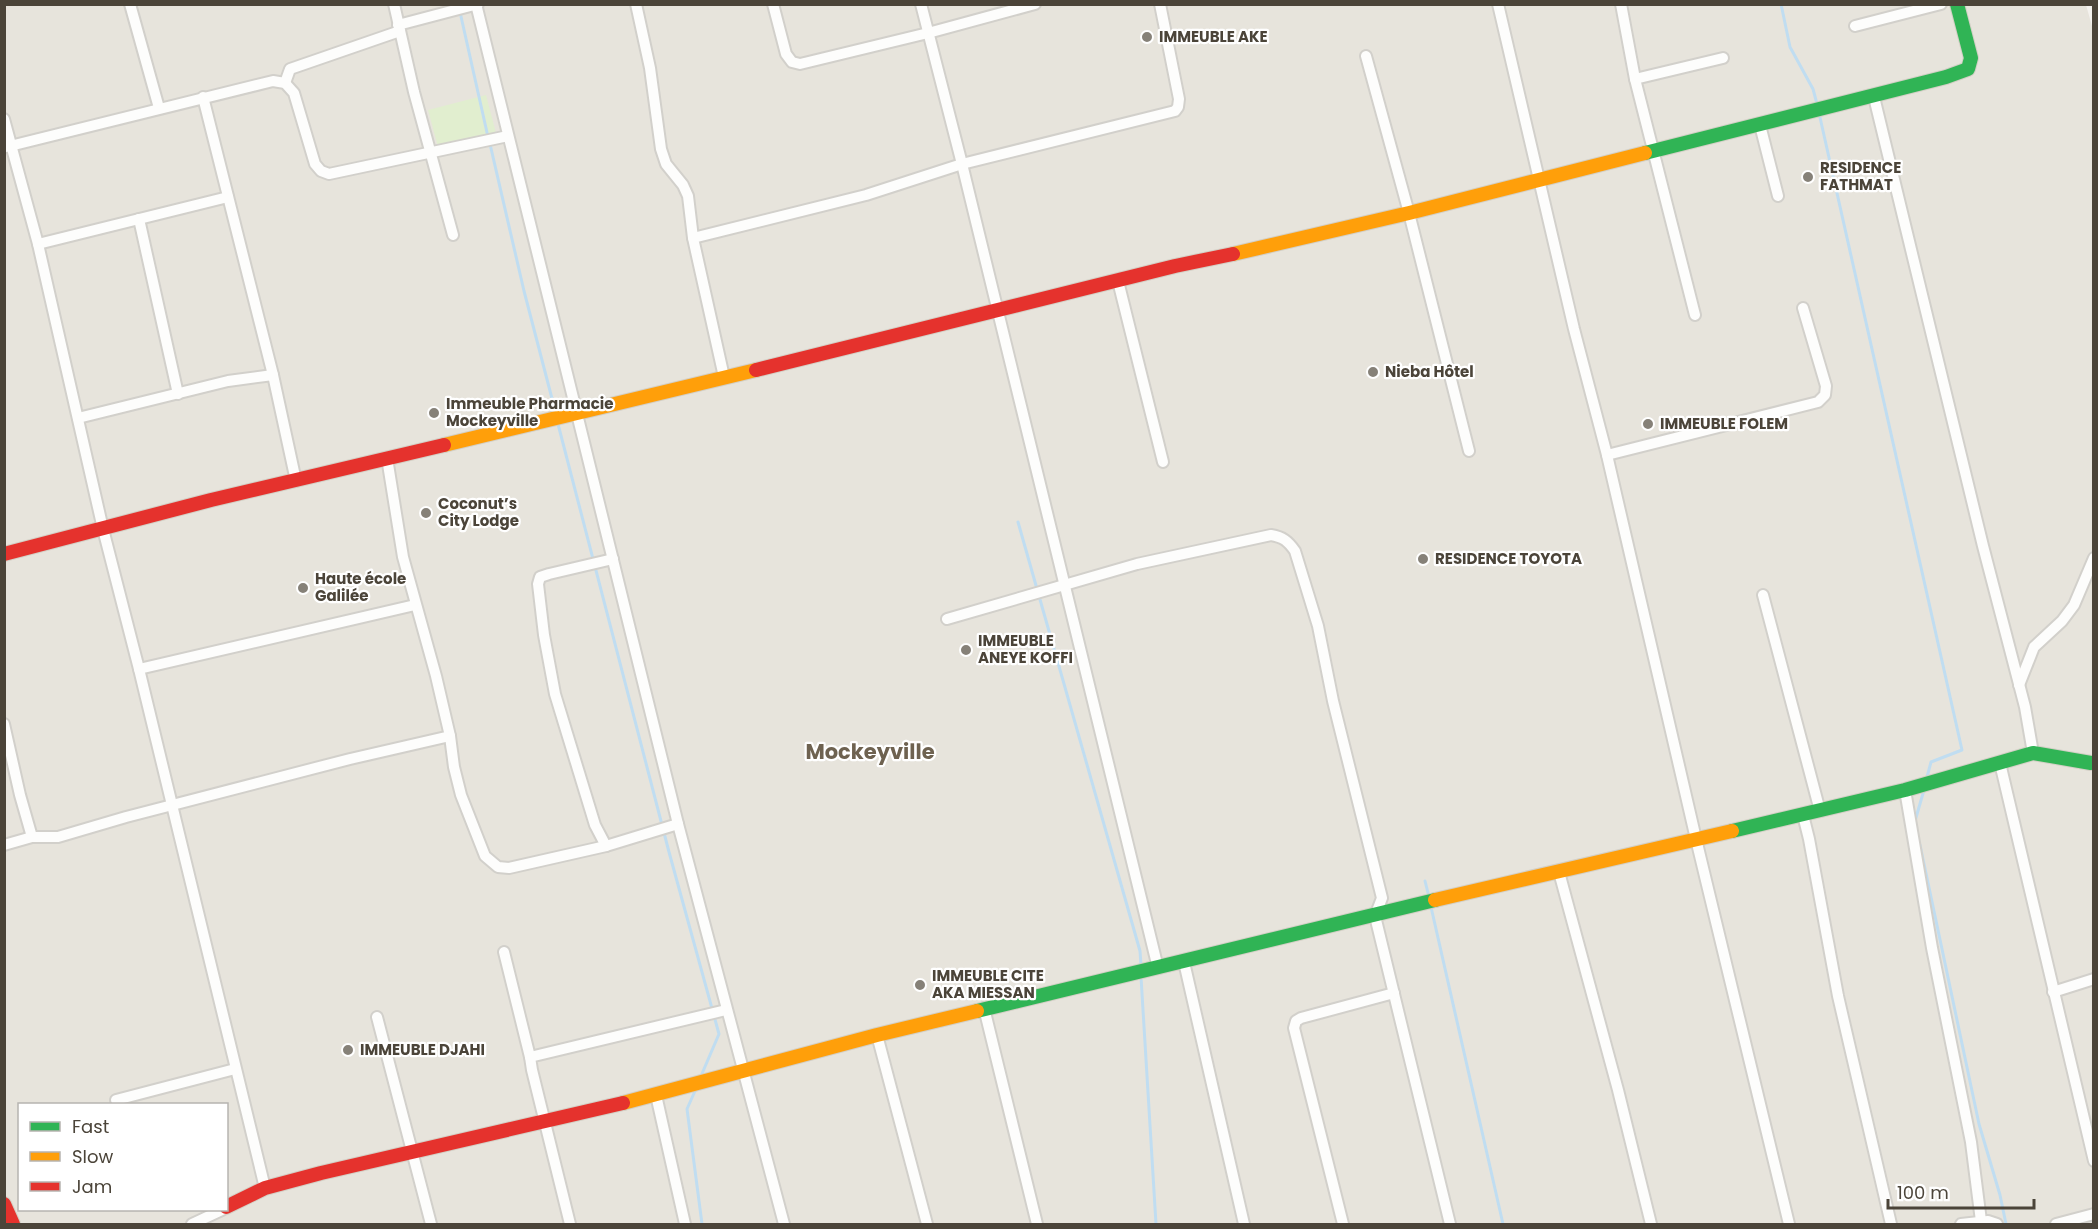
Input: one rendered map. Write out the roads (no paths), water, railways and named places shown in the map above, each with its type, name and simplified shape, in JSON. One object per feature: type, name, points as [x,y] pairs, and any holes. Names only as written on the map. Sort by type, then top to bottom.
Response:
[{"type":"street","points":[[130,4],[159,108]]},
{"type":"street","points":[[394,4],[453,235]]},
{"type":"street","points":[[636,4],[650,68],[662,149],[666,164],[683,185],[688,196],[693,238],[724,377]]},
{"type":"street","points":[[773,4],[786,54],[792,62],[800,64],[1035,4]]},
{"type":"street","points":[[921,4],[1158,968]]},
{"type":"street","points":[[693,238],[866,195],[962,164],[1175,111],[1179,99],[1160,4]]},
{"type":"street","points":[[1498,4],[1789,1224]]},
{"type":"street","points":[[1621,4],[1635,79],[1695,315]]},
{"type":"street","points":[[1855,26],[1941,4]]},
{"type":"street","points":[[4,554],[211,500],[578,414],[1175,266],[1409,213],[1946,77],[1968,69],[1971,58],[1957,4]]},
{"type":"street","points":[[285,83],[290,69],[399,28],[477,5],[678,824],[784,1224]]},
{"type":"street","points":[[1366,56],[1409,213],[1469,451]]},
{"type":"street","points":[[1635,79],[1723,58]]},
{"type":"street","points":[[8,146],[273,81],[285,83],[294,93],[315,164],[321,171],[329,174],[508,136]]},
{"type":"street","points":[[203,97],[273,375],[296,481]]},
{"type":"street","points":[[1874,97],[1937,362],[2019,685],[2033,753]]},
{"type":"street","points":[[4,119],[8,146],[38,244],[104,529],[265,1188]]},
{"type":"street","points":[[1760,125],[1778,196]]},
{"type":"street","points":[[38,244],[228,197]]},
{"type":"street","points":[[139,219],[178,394]]},
{"type":"street","points":[[1118,281],[1163,462]]},
{"type":"street","points":[[1606,455],[1818,402],[1824,396],[1826,386],[1803,308]]},
{"type":"street","points":[[78,418],[228,381],[273,375]]},
{"type":"street","points":[[387,458],[403,557],[436,676],[450,735],[454,767],[461,795],[485,856],[498,867],[509,868],[606,846],[678,824]]},
{"type":"street","points":[[947,619],[1137,564],[1270,535],[1279,536],[1288,541],[1295,550],[1318,626],[1382,898],[1375,916],[1450,1224]]},
{"type":"street","points":[[2019,685],[2034,647],[2062,621],[2074,605],[2094,558]]},
{"type":"street","points":[[606,846],[595,825],[555,694],[544,635],[538,584],[540,577],[549,574],[613,559]]},
{"type":"street","points":[[1763,595],[1820,811]]},
{"type":"street","points":[[139,669],[415,605]]},
{"type":"street","points":[[4,724],[20,795],[33,837]]},
{"type":"street","points":[[4,845],[33,837],[58,837],[350,759],[450,735]]},
{"type":"street","points":[[228,1206],[265,1188],[656,1095],[984,1008],[1820,811],[1905,790],[2033,753],[2091,762]]},
{"type":"street","points":[[2000,763],[2094,1161]]},
{"type":"street","points":[[1905,790],[1932,948],[1971,1142],[1981,1221]]},
{"type":"street","points":[[1803,815],[1838,996],[1891,1224]]},
{"type":"street","points":[[1559,872],[1652,1224]]},
{"type":"street","points":[[504,952],[570,1224]]},
{"type":"street","points":[[1184,962],[1244,1224]]},
{"type":"street","points":[[2053,992],[2094,979]]},
{"type":"street","points":[[1343,1224],[1294,1028],[1296,1021],[1301,1018],[1394,993]]},
{"type":"street","points":[[984,1008],[1037,1224]]},
{"type":"street","points":[[530,1057],[726,1010]]},
{"type":"street","points":[[377,1017],[431,1224]]},
{"type":"street","points":[[877,1035],[927,1224]]},
{"type":"street","points":[[116,1100],[235,1069]]},
{"type":"street","points":[[656,1095],[685,1224]]},
{"type":"street","points":[[5,1208],[13,1224]]},
{"type":"street","points":[[192,1224],[218,1211]]},
{"type":"street","points":[[2056,1224],[2094,1214]]},
{"type":"street","points":[[1961,1224],[1981,1221],[1998,1224]]},
{"type":"waterway","points":[[1781,4],[1790,47],[1813,89],[1817,104]]},
{"type":"waterway","points":[[460,12],[488,137]]},
{"type":"waterway","points":[[1819,113],[1962,750],[1931,762],[1927,777]]},
{"type":"waterway","points":[[490,144],[524,291],[556,414]]},
{"type":"waterway","points":[[558,424],[669,852],[719,1034],[701,1076]]},
{"type":"waterway","points":[[1018,522],[1037,589]]},
{"type":"waterway","points":[[1039,596],[1140,951],[1141,965]]},
{"type":"waterway","points":[[1915,821],[1924,790]]},
{"type":"waterway","points":[[1920,845],[1979,1124],[2006,1224]]},
{"type":"waterway","points":[[1425,881],[1429,897]]},
{"type":"waterway","points":[[1431,907],[1503,1224]]},
{"type":"waterway","points":[[1141,977],[1156,1224]]},
{"type":"waterway","points":[[695,1091],[687,1109],[702,1224]]},
{"type":"place","name":"IMMEUBLE AKE","points":[[1147,37]]},
{"type":"place","name":"RESIDENCE FATHMAT","points":[[1808,177]]},
{"type":"place","name":"Nieba Hôtel","points":[[1373,372]]},
{"type":"place","name":"Immeuble Pharmacie Mockeyville","points":[[434,413]]},
{"type":"place","name":"IMMEUBLE FOLEM","points":[[1648,424]]},
{"type":"place","name":"Coconut’s City Lodge","points":[[426,513]]},
{"type":"place","name":"RESIDENCE TOYOTA","points":[[1423,559]]},
{"type":"place","name":"Haute école Galilée","points":[[303,588]]},
{"type":"place","name":"IMMEUBLE ANEYE KOFFI","points":[[966,650]]},
{"type":"place","name":"IMMEUBLE CITE AKA MIESSAN","points":[[920,985]]},
{"type":"place","name":"IMMEUBLE DJAHI","points":[[348,1050]]},
{"type":"district","name":"Mockeyville","points":[[870,752]]}]
